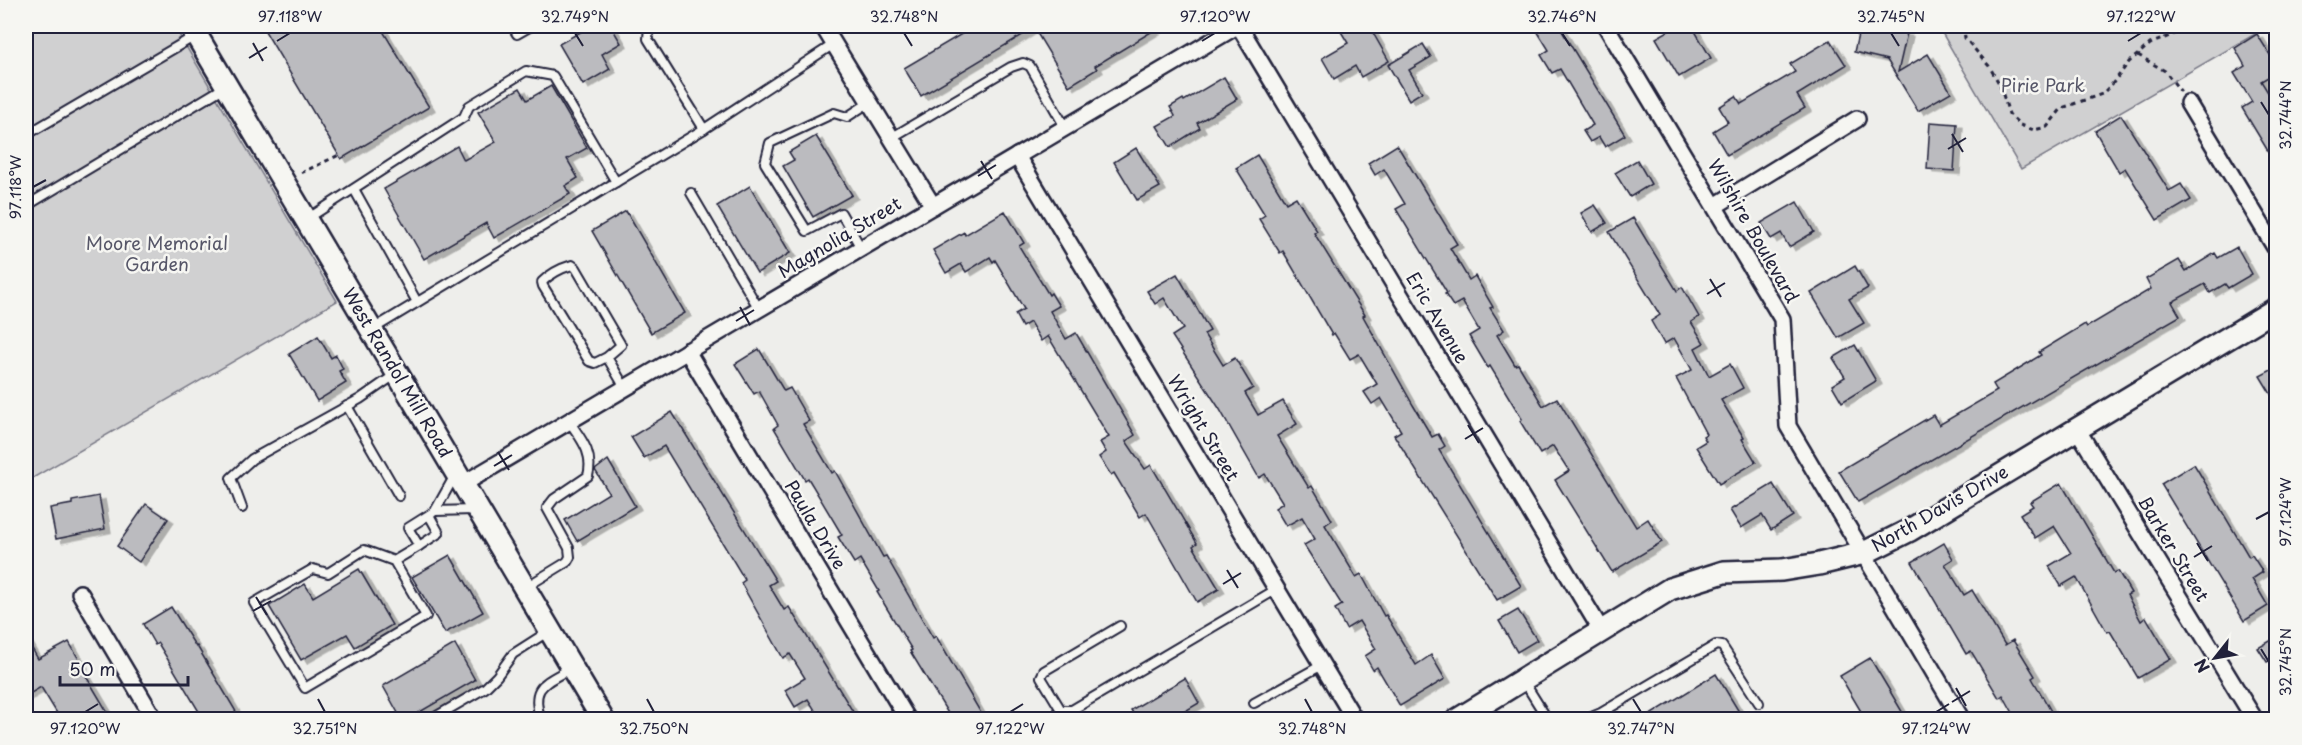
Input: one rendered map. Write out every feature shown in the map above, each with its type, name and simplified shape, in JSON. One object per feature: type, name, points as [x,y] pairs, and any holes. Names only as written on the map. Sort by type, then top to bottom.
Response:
[{"type":"street","name":"Wilshire Boulevard","points":[[1606,26],[1782,319],[1788,426],[1962,720]]},
{"type":"street","points":[[827,27],[834,44],[933,206]]},
{"type":"street","name":"Magnolia Street","points":[[460,479],[569,421],[1232,27]]},
{"type":"street","name":"Eric Avenue","points":[[1232,27],[1601,630]]},
{"type":"street","name":"West Randol Mill Road","points":[[193,30],[603,720]]},
{"type":"street","points":[[2188,103],[2277,249]]},
{"type":"street","points":[[1715,206],[1857,119]]},
{"type":"street","name":"Wright Street","points":[[1017,156],[1355,720]]},
{"type":"street","name":"North Davis Drive","points":[[1456,720],[1670,588],[1724,572],[1782,570],[1819,564],[1864,553],[1911,530],[2277,309]]},
{"type":"street","name":"Paula Drive","points":[[687,351],[908,720]]},
{"type":"street","name":"Barker Street","points":[[2078,429],[2255,720]]},
{"type":"street","points":[[80,593],[155,720]]},
{"type":"lane","points":[[512,26],[517,34],[531,26]]},
{"type":"lane","points":[[649,26],[648,39],[704,129]]},
{"type":"lane","points":[[26,135],[193,30]]},
{"type":"lane","points":[[372,330],[704,129],[834,44]]},
{"type":"lane","points":[[891,138],[1011,67],[1023,63],[1030,66],[1065,127]]},
{"type":"lane","points":[[306,219],[464,117],[469,106],[526,71],[553,76],[616,182]]},
{"type":"lane","points":[[26,206],[227,87]]},
{"type":"lane","points":[[861,248],[842,213],[807,231],[765,163],[770,143],[834,113],[848,117],[870,102]]},
{"type":"lane","points":[[354,189],[417,302]]},
{"type":"lane","points":[[692,194],[759,309]]},
{"type":"lane","points":[[572,265],[576,268],[621,345],[607,357],[595,363],[589,361],[543,286],[542,282],[546,278],[568,266],[572,265]]},
{"type":"lane","points":[[607,357],[625,388]]},
{"type":"lane","points":[[242,508],[231,478],[252,459],[347,406],[397,373]]},
{"type":"lane","points":[[347,406],[399,496]]},
{"type":"lane","points":[[525,588],[567,562],[570,557],[569,548],[547,508],[554,499],[588,476],[589,452],[569,421]]},
{"type":"lane","points":[[419,546],[408,528],[432,513],[460,479]]},
{"type":"lane","points":[[432,513],[478,510]]},
{"type":"lane","points":[[394,561],[440,533],[432,513]]},
{"type":"lane","points":[[364,550],[394,561],[426,616],[305,688],[254,603],[313,569],[328,573],[364,550]]},
{"type":"lane","points":[[1120,626],[1044,671],[1041,677],[1061,710],[1072,710],[1277,589]]},
{"type":"lane","points":[[430,720],[485,688],[513,654],[550,630]]},
{"type":"lane","points":[[1584,720],[1600,713],[1716,645],[1722,646],[1759,703]]},
{"type":"lane","points":[[1254,703],[1322,665]]},
{"type":"lane","points":[[541,720],[537,693],[541,686],[572,667]]},
{"type":"lane","points":[[1523,679],[1548,720]]},
{"type":"path","points":[[1963,26],[1965,38],[1989,66],[2000,85],[2009,114],[2020,125],[2034,130],[2047,127],[2062,108],[2102,94],[2150,44],[2194,26]]},
{"type":"path","points":[[2138,55],[2165,71],[2188,103]]},
{"type":"path","points":[[301,173],[339,155]]},
{"type":"green space","name":"Moore Memorial Garden","points":[[26,26],[174,26],[337,301],[26,482]]},
{"type":"green space","name":"Pirie Park","points":[[1938,26],[2269,26],[2021,169]]},
{"type":"building","points":[[262,26],[380,26],[429,107],[341,159]]},
{"type":"building","points":[[591,26],[611,26],[621,43],[602,54],[610,69],[583,85],[559,44]]},
{"type":"building","points":[[975,26],[1161,26],[1095,66],[1097,69],[1069,86],[1034,28],[921,96],[904,68]]},
{"type":"building","points":[[1348,26],[1369,26],[1389,61],[1361,77],[1355,66],[1334,79],[1322,58],[1348,43],[1340,30]]},
{"type":"building","points":[[1534,26],[1559,26],[1625,135],[1605,147],[1599,137],[1590,142],[1583,131],[1593,125],[1560,69],[1552,73],[1541,55],[1549,50]]},
{"type":"building","points":[[1677,26],[1692,26],[1711,58],[1679,77],[1656,38]]},
{"type":"building","points":[[1860,26],[1873,26],[1907,33],[1898,72],[1928,54],[1951,92],[1918,111],[1887,60],[1854,52]]},
{"type":"building","points":[[2257,34],[2277,66],[2277,72],[2261,81],[2277,107],[2277,166],[2242,108],[2252,102],[2234,73],[2245,66],[2235,48]]},
{"type":"building","points":[[1830,40],[1846,65],[1797,95],[1805,108],[1727,155],[1713,131],[1728,122],[1719,107],[1736,96],[1741,104],[1795,72],[1790,64]]},
{"type":"building","points":[[1423,44],[1431,57],[1409,70],[1422,92],[1409,100],[1388,65]]},
{"type":"building","points":[[1224,77],[1237,99],[1197,123],[1200,128],[1170,147],[1157,126],[1175,116],[1170,107]]},
{"type":"building","points":[[551,86],[587,148],[567,159],[578,178],[565,186],[570,194],[494,238],[486,223],[424,259],[384,189],[457,146],[464,160],[496,142],[478,112],[520,88],[527,100]]},
{"type":"building","points":[[2121,115],[2169,191],[2181,184],[2191,200],[2157,220],[2125,168],[2119,172],[2095,131]]},
{"type":"building","points":[[1930,122],[1957,124],[1954,171],[1927,169]]},
{"type":"building","points":[[816,136],[852,195],[813,217],[783,166],[794,160],[789,152]]},
{"type":"building","points":[[1397,145],[1457,244],[1450,248],[1469,280],[1475,276],[1493,307],[1490,308],[1504,330],[1497,335],[1515,365],[1518,364],[1543,406],[1557,398],[1636,527],[1648,519],[1662,542],[1612,572],[1555,480],[1569,471],[1553,446],[1540,454],[1520,421],[1522,419],[1469,336],[1479,330],[1462,301],[1453,306],[1396,209],[1405,204],[1384,169],[1375,175],[1368,163]]},
{"type":"building","points":[[1136,148],[1160,187],[1137,200],[1114,162]]},
{"type":"building","points":[[1257,155],[1286,203],[1296,197],[1317,231],[1314,233],[1365,315],[1363,316],[1432,437],[1438,434],[1445,446],[1439,450],[1521,586],[1497,600],[1394,435],[1401,431],[1381,398],[1372,404],[1364,392],[1377,384],[1359,354],[1350,359],[1334,333],[1332,335],[1283,251],[1280,253],[1259,219],[1265,215],[1236,168]]},
{"type":"building","points":[[1637,160],[1651,184],[1630,197],[1615,173]]},
{"type":"building","points":[[750,186],[790,253],[757,273],[717,206]]},
{"type":"building","points":[[1797,202],[1814,232],[1789,247],[1781,233],[1771,239],[1761,223]]},
{"type":"building","points":[[1595,205],[1607,223],[1592,232],[1581,213]]},
{"type":"building","points":[[626,211],[685,313],[651,333],[592,231]]},
{"type":"building","points":[[1005,211],[1024,243],[1019,246],[1049,295],[1051,293],[1059,306],[1050,311],[1066,339],[1076,333],[1135,435],[1126,441],[1145,469],[1151,465],[1197,543],[1193,546],[1219,589],[1197,602],[1146,513],[1140,517],[1114,473],[1111,475],[1099,457],[1106,452],[1100,442],[1109,437],[1048,336],[1041,341],[1030,322],[1022,327],[1015,314],[1024,309],[995,260],[993,262],[990,257],[966,272],[961,264],[946,273],[933,250],[964,232],[965,235]]},
{"type":"building","points":[[1633,218],[1677,291],[1682,287],[1699,317],[1691,322],[1704,343],[1695,348],[1709,376],[1730,364],[1743,388],[1721,400],[1756,462],[1719,484],[1696,447],[1706,441],[1703,436],[1706,434],[1676,378],[1692,370],[1674,338],[1664,344],[1651,321],[1660,315],[1609,232]]},
{"type":"building","points":[[2237,247],[2252,274],[2228,288],[2225,284],[2210,293],[2205,284],[2172,302],[2180,316],[1858,502],[1839,471],[1933,415],[1939,425],[1997,391],[1993,384],[2041,355],[2039,352],[2085,324],[2087,327],[2151,289],[2146,279],[2179,260],[2186,271],[2215,253],[2218,258]]},
{"type":"building","points":[[1855,266],[1868,288],[1849,299],[1864,323],[1838,338],[1811,293]]},
{"type":"building","points":[[1177,274],[1210,331],[1204,334],[1223,365],[1235,358],[1253,388],[1245,393],[1258,415],[1283,401],[1297,424],[1277,436],[1309,488],[1312,486],[1332,520],[1325,525],[1356,577],[1361,574],[1384,616],[1386,615],[1416,665],[1431,655],[1445,679],[1400,706],[1377,667],[1373,670],[1365,656],[1376,649],[1359,621],[1346,629],[1335,609],[1342,605],[1304,545],[1315,539],[1302,517],[1286,526],[1275,508],[1283,503],[1265,474],[1259,478],[1219,408],[1172,336],[1183,329],[1164,298],[1155,304],[1147,291]]},
{"type":"building","points":[[318,336],[331,358],[336,355],[343,369],[339,371],[346,383],[317,401],[289,354]]},
{"type":"building","points":[[1855,345],[1876,381],[1842,402],[1832,385],[1845,377],[1833,358]]},
{"type":"building","points":[[759,349],[784,391],[790,388],[809,421],[803,424],[832,473],[835,471],[883,557],[886,556],[933,638],[936,636],[985,720],[952,720],[910,651],[912,650],[860,559],[854,563],[838,537],[842,535],[808,478],[805,480],[774,428],[778,425],[759,391],[754,394],[735,364]]},
{"type":"building","points":[[2277,367],[2277,404],[2260,376]]},
{"type":"building","points":[[672,412],[776,581],[769,585],[784,610],[789,607],[858,720],[821,720],[808,699],[795,707],[785,690],[805,678],[790,654],[783,658],[741,583],[745,580],[664,446],[644,458],[631,437]]},
{"type":"building","points":[[608,460],[635,506],[577,541],[565,520],[609,493],[595,470]]},
{"type":"building","points":[[2194,464],[2249,557],[2252,555],[2263,572],[2252,579],[2268,606],[2244,621],[2161,484]]},
{"type":"building","points":[[2061,483],[2114,573],[2118,571],[2131,593],[2127,595],[2141,621],[2146,617],[2171,659],[2138,678],[2110,631],[2107,632],[2076,577],[2061,586],[2049,566],[2071,553],[2054,526],[2035,538],[2020,514],[2033,506],[2030,502]]},
{"type":"building","points":[[1773,484],[1793,516],[1771,530],[1762,515],[1741,528],[1730,510]]},
{"type":"building","points":[[99,496],[105,529],[56,539],[50,508]]},
{"type":"building","points":[[146,504],[168,519],[139,562],[117,546]]},
{"type":"building","points":[[1944,543],[1953,559],[1945,564],[1964,595],[1972,590],[2005,645],[2013,640],[2035,676],[2032,678],[2056,720],[2017,720],[2003,695],[1999,698],[1971,651],[1966,654],[1912,562]]},
{"type":"building","points":[[450,555],[483,612],[445,633],[412,577]]},
{"type":"building","points":[[359,569],[392,625],[355,647],[347,634],[301,660],[269,606],[305,584],[313,597]]},
{"type":"building","points":[[171,607],[241,720],[204,720],[158,643],[155,645],[143,624]]},
{"type":"building","points":[[1518,610],[1537,640],[1517,652],[1499,621]]},
{"type":"building","points":[[2277,637],[2277,657],[2267,662],[2258,648]]},
{"type":"building","points":[[26,638],[38,659],[69,642],[82,665],[80,666],[108,713],[98,720],[61,720],[41,687],[26,696]]},
{"type":"building","points":[[455,644],[475,680],[406,720],[402,720],[383,686]]},
{"type":"building","points":[[1870,658],[1907,720],[1866,720],[1840,676]]},
{"type":"building","points":[[1716,674],[1744,720],[1642,720]]},
{"type":"building","points":[[1185,678],[1199,703],[1170,720],[1137,720],[1131,710]]}]
